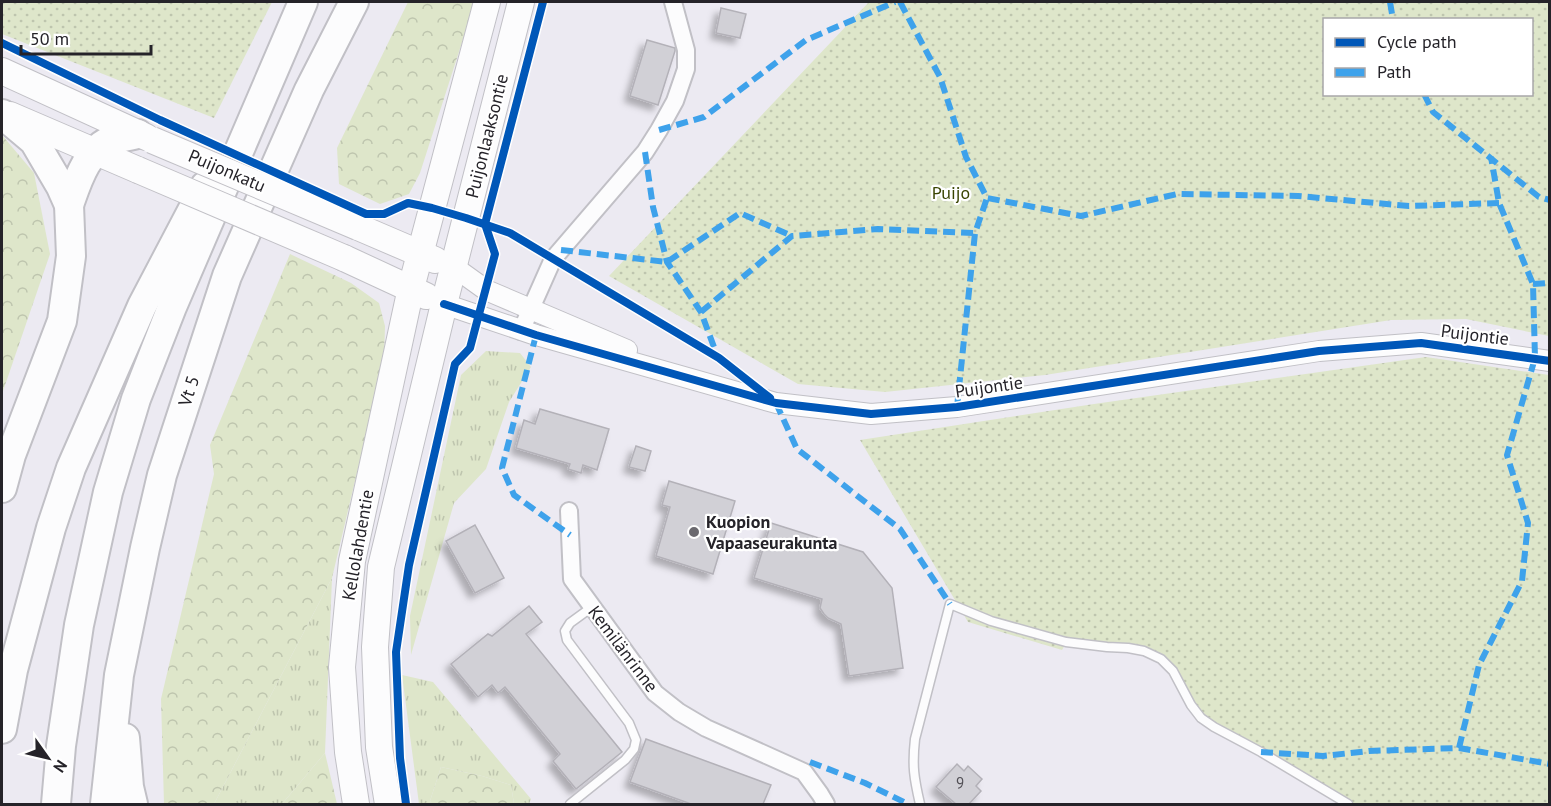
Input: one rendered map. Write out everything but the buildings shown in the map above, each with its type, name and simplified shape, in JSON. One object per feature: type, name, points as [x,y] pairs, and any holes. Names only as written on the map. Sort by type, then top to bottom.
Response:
[{"type":"highway","name":"Vt 5","points":[[105,804],[119,675],[162,475],[227,276],[309,90],[354,2]]},
{"type":"highway","points":[[2,729],[13,670],[51,528],[71,468],[142,306],[300,7]]},
{"type":"highway","points":[[56,804],[61,746],[79,625],[108,492],[136,399],[172,307],[300,7]]},
{"type":"highway","points":[[2,113],[34,141],[61,187],[69,206],[71,256],[62,321],[11,455],[2,488]]},
{"type":"highway","points":[[69,206],[80,175],[96,151],[112,140],[145,137]]},
{"type":"highway","points":[[119,675],[129,787],[133,804]]},
{"type":"main road","name":"Puijonlaaksontie","points":[[411,288],[487,2]]},
{"type":"main road","name":"Puijonlaaksontie","points":[[444,304],[520,2]]},
{"type":"main road","name":"Puijonkatu","points":[[2,71],[145,137],[454,267]]},
{"type":"main road","name":"Puijonkatu","points":[[2,113],[344,258],[444,304]]},
{"type":"main road","name":"Kellolahdentie","points":[[356,804],[348,752],[342,667],[352,561],[411,288]]},
{"type":"main road","name":"Kellolahdentie","points":[[388,804],[379,747],[375,647],[381,567],[444,304]]},
{"type":"street","points":[[521,331],[553,259],[645,152],[675,100],[686,69],[686,50],[673,2]]},
{"type":"street","name":"Puijontie","points":[[454,267],[486,290],[701,382]]},
{"type":"street","name":"Puijontie","points":[[444,304],[521,331],[776,403],[871,414],[957,407],[1319,351],[1421,343],[1550,361]]},
{"type":"street","name":"Kemilänrinne","points":[[569,511],[572,579],[655,693],[679,712],[706,728],[804,772],[826,804]]},
{"type":"lane","points":[[920,804],[913,777],[915,739],[950,604],[991,621],[1066,642],[1128,648],[1144,651],[1161,659],[1173,671],[1191,705],[1202,718],[1348,804]]},
{"type":"lane","points":[[570,804],[625,760],[634,749],[636,740],[629,723],[567,640],[565,631],[570,623],[592,607]]},
{"type":"green space","points":[[2,2],[272,2],[214,118],[2,34]]},
{"type":"green space","points":[[408,2],[475,2],[420,173],[409,194],[380,204],[339,184],[337,148]]},
{"type":"green space","name":"Puijo","points":[[869,2],[1549,2],[1549,336],[1466,319],[1391,320],[1045,375],[885,392],[798,384],[609,276]]},
{"type":"green space","points":[[2,135],[34,173],[50,254],[2,394]]},
{"type":"green space","points":[[290,254],[351,283],[379,303],[385,326],[384,359],[332,578],[214,804],[164,804],[161,699],[214,474],[210,445]]},
{"type":"green space","points":[[486,351],[520,353],[531,367],[509,402],[486,469],[454,503],[411,655],[410,616],[461,375]]},
{"type":"green space","points":[[1426,357],[1549,375],[1549,804],[1348,804],[1201,718],[1173,671],[1144,651],[1067,642],[1062,650],[968,622],[860,440],[1094,404]]},
{"type":"green space","points":[[332,578],[325,753],[282,804],[214,804]]},
{"type":"green space","points":[[402,675],[433,682],[531,799],[529,804],[514,804],[511,785],[441,767],[430,801],[432,804],[419,804]]},
{"type":"green space","points":[[325,753],[337,804],[282,804]]},
{"type":"green space","points":[[441,767],[511,785],[514,804],[432,804],[430,801]]},
{"type":"marked path","points":[[659,130],[704,117],[806,40],[895,2]]},
{"type":"marked path","points":[[900,2],[940,77],[966,157],[987,198],[1081,216],[1177,194],[1298,196],[1409,206],[1499,203]]},
{"type":"marked path","points":[[1390,2],[1393,18]]},
{"type":"marked path","points":[[1425,96],[1433,112],[1539,197],[1550,200]]},
{"type":"marked path","points":[[645,152],[653,207],[667,262],[701,312],[718,358]]},
{"type":"marked path","points":[[1459,748],[1479,665],[1522,581],[1528,523],[1507,455],[1535,358],[1533,284],[1499,203],[1491,157]]},
{"type":"marked path","points":[[957,407],[975,233],[987,198]]},
{"type":"marked path","points":[[561,250],[667,262],[740,213],[792,236]]},
{"type":"marked path","points":[[701,312],[792,236],[878,229],[975,233]]},
{"type":"marked path","points":[[1533,284],[1550,283]]},
{"type":"marked path","points":[[536,335],[502,468],[514,495],[570,535]]},
{"type":"marked path","points":[[776,403],[797,449],[900,529],[950,604]]},
{"type":"marked path","points":[[1261,752],[1323,756],[1369,751],[1459,748],[1550,764]]},
{"type":"marked path","points":[[810,762],[865,783],[908,804]]},
{"type":"cycle path","points":[[406,804],[400,758],[396,652],[409,565],[455,364],[470,348],[495,254],[485,224],[543,2]]},
{"type":"cycle path","points":[[2,43],[160,120],[366,214],[384,214],[408,203],[432,208],[510,233],[719,358],[770,398]]},
{"type":"cycle path","points":[[444,304],[536,335],[776,403],[871,414],[957,407],[1319,351],[1421,343],[1550,361]]},
{"type":"place","name":"Kuopion Vapaaseurakunta","points":[[694,532]]}]
